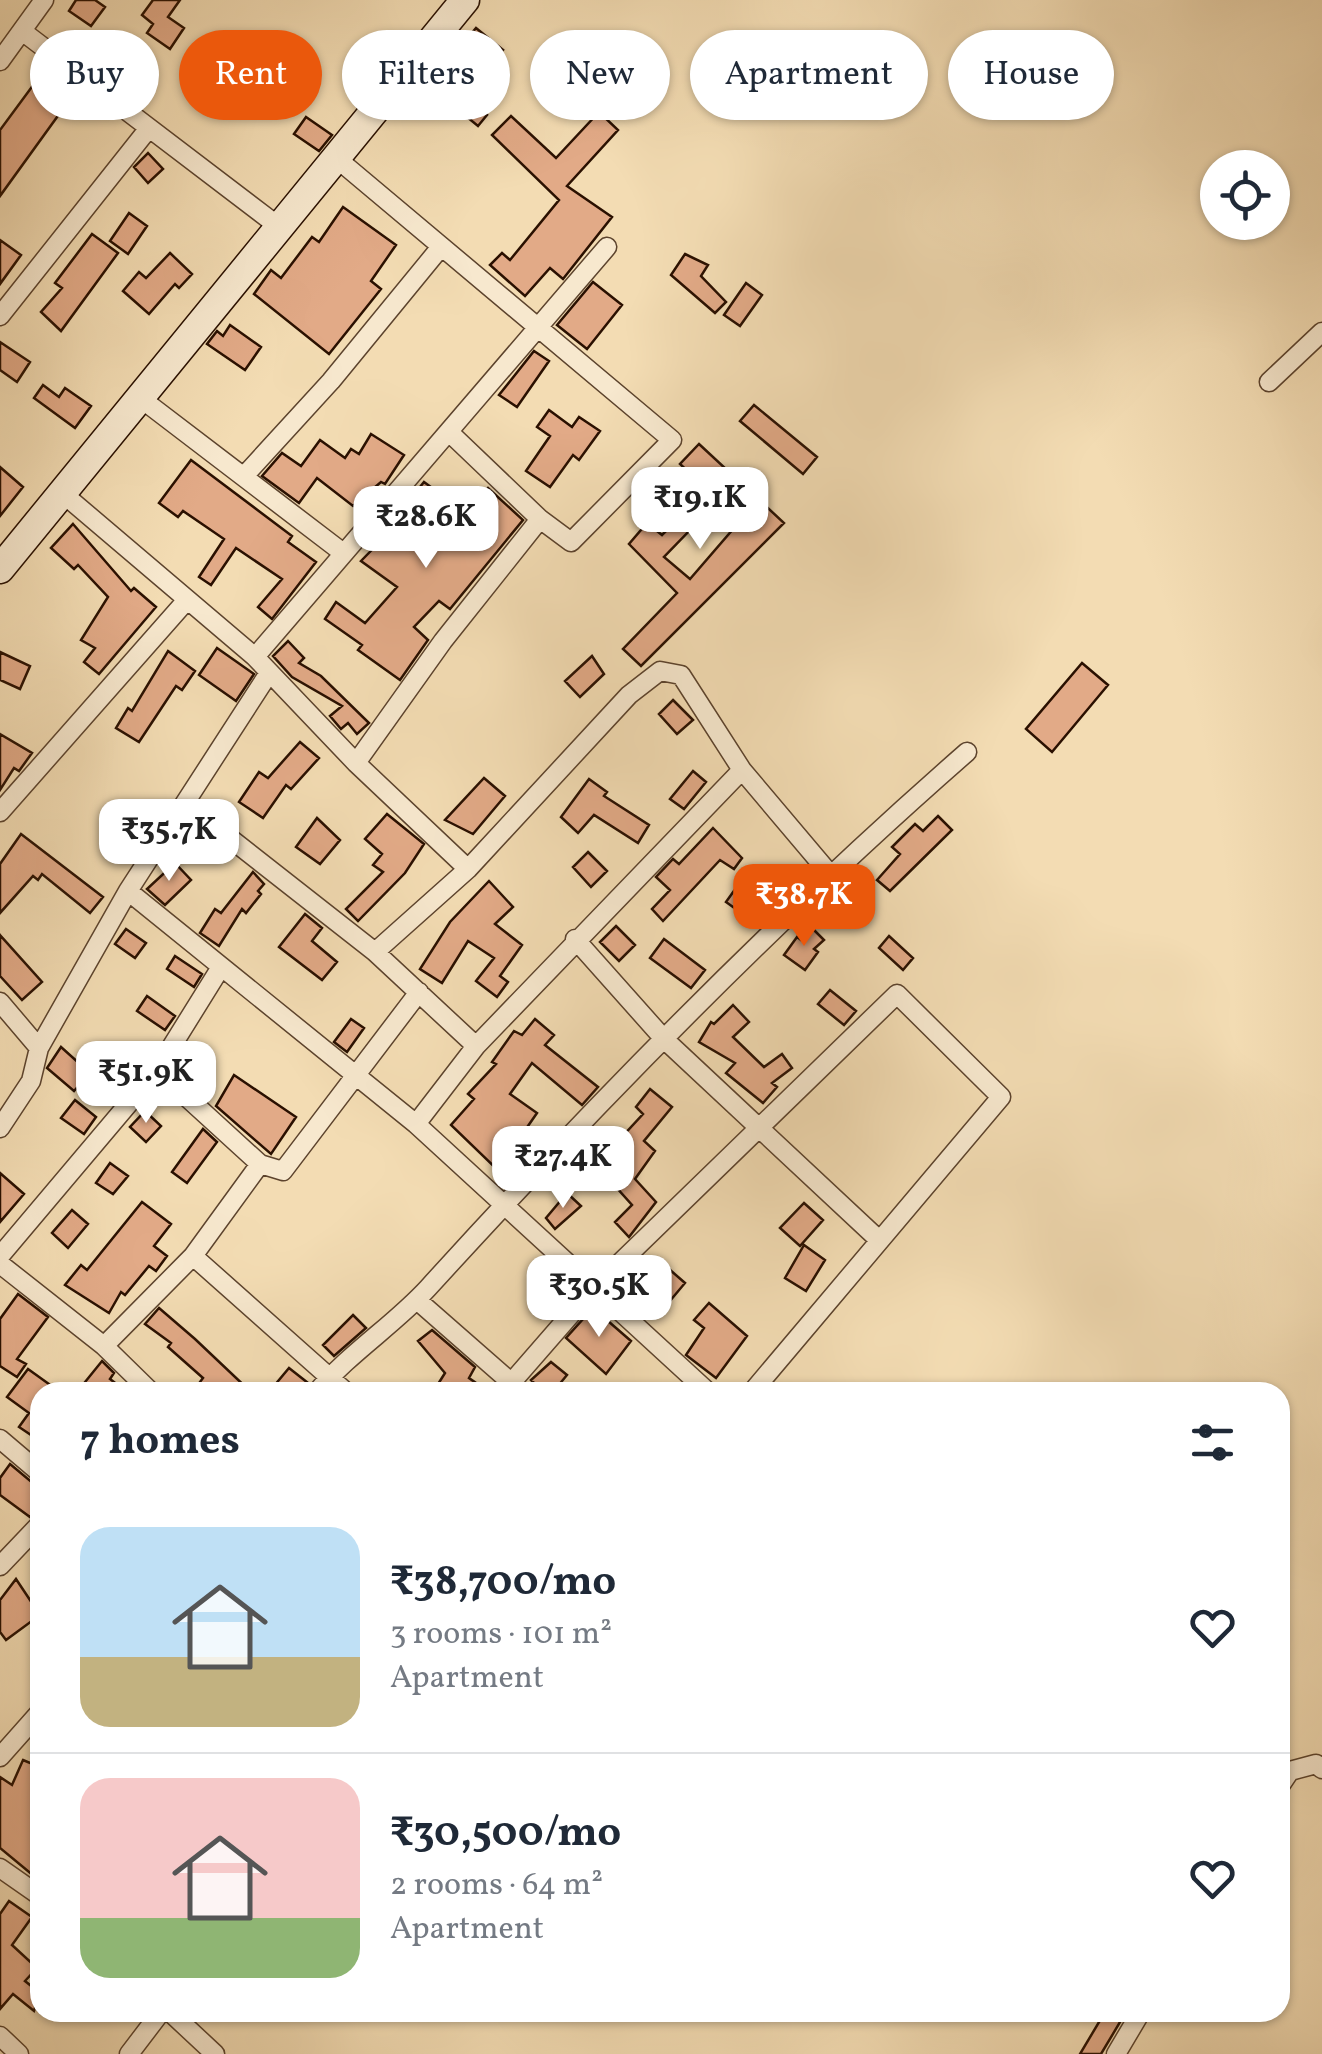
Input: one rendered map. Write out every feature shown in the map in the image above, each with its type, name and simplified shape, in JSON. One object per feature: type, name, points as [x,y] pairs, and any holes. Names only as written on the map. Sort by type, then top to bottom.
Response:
[{"type":"street","points":[[0,61],[44,0]]},
{"type":"street","points":[[0,569],[465,0]]},
{"type":"street","points":[[22,31],[278,226]]},
{"type":"street","points":[[0,316],[149,128]]},
{"type":"street","points":[[335,157],[672,440],[571,542],[540,519],[450,433]]},
{"type":"street","points":[[255,657],[607,247]]},
{"type":"street","points":[[245,476],[331,381],[440,248]]},
{"type":"street","points":[[1269,382],[1322,332]]},
{"type":"street","points":[[139,397],[342,552]]},
{"type":"street","points":[[61,492],[255,657],[356,763],[468,870]]},
{"type":"street","points":[[356,763],[443,641],[540,519]]},
{"type":"street","points":[[0,812],[186,601]]},
{"type":"street","points":[[375,952],[468,870],[629,695],[660,671],[681,675],[742,770],[829,873]]},
{"type":"street","points":[[0,1128],[31,1081],[39,1048],[128,891],[268,672]]},
{"type":"street","points":[[325,1382],[417,1300],[506,1202],[829,873],[966,752]]},
{"type":"street","points":[[416,1124],[476,1046],[742,770]]},
{"type":"street","points":[[185,803],[375,952],[476,1046]]},
{"type":"street","points":[[128,891],[354,1078],[416,1124],[506,1202],[592,1290],[697,1382]]},
{"type":"street","points":[[575,939],[664,1039],[878,1238]]},
{"type":"street","points":[[0,1256],[157,1070],[222,967]]},
{"type":"street","points":[[157,1070],[260,1164],[282,1170],[419,992]]},
{"type":"street","points":[[522,1382],[592,1290],[896,994],[1001,1096],[760,1382]]},
{"type":"street","points":[[0,1002],[39,1048]]},
{"type":"street","points":[[104,1346],[193,1256],[260,1164]]},
{"type":"street","points":[[193,1256],[336,1382]]},
{"type":"street","points":[[0,1264],[104,1346],[141,1382]]},
{"type":"street","points":[[417,1300],[510,1382]]},
{"type":"street","points":[[0,1440],[30,1466]]},
{"type":"street","points":[[0,1566],[30,1534]]},
{"type":"street","points":[[0,1757],[30,1723]]},
{"type":"street","points":[[1290,1771],[1316,1764],[1322,1769]]},
{"type":"street","points":[[0,1868],[30,1889]]},
{"type":"street","points":[[129,2054],[153,2022]]},
{"type":"street","points":[[181,2022],[215,2054]]},
{"type":"street","points":[[1116,2054],[1134,2022]]},
{"type":"street","points":[[0,2036],[19,2054]]},
{"type":"building","points":[[76,0],[95,0],[105,7],[91,26],[69,11]]},
{"type":"building","points":[[153,0],[180,0],[168,17],[184,28],[179,30],[170,49],[159,41],[159,30],[149,30],[153,24],[142,15]]},
{"type":"building","points":[[30,89],[30,120],[55,120],[0,196],[0,130]]},
{"type":"building","points":[[511,116],[556,158],[592,120],[607,120],[618,130],[567,186],[612,217],[563,279],[550,268],[525,296],[490,265],[502,253],[510,260],[559,200],[492,135]]},
{"type":"building","points":[[304,120],[310,120],[332,135],[319,151],[294,134]]},
{"type":"building","points":[[148,153],[163,169],[148,183],[134,167]]},
{"type":"building","points":[[343,207],[396,245],[371,281],[381,289],[329,354],[254,294],[271,270],[281,278],[312,237],[319,242]]},
{"type":"building","points":[[129,213],[147,226],[128,254],[110,241]]},
{"type":"building","points":[[92,234],[118,253],[61,331],[41,312],[62,288],[55,283]]},
{"type":"building","points":[[0,240],[21,255],[0,284]]},
{"type":"building","points":[[170,253],[192,274],[179,288],[175,284],[149,314],[123,291],[139,272],[146,278]]},
{"type":"building","points":[[685,254],[708,265],[701,276],[726,302],[715,313],[671,275]]},
{"type":"building","points":[[593,282],[622,305],[587,349],[557,325]]},
{"type":"building","points":[[746,283],[762,295],[740,326],[724,315]]},
{"type":"building","points":[[230,325],[261,347],[245,370],[207,344],[217,331],[223,336]]},
{"type":"building","points":[[0,342],[30,362],[17,382],[0,370]]},
{"type":"building","points":[[534,351],[549,361],[517,407],[499,395]]},
{"type":"building","points":[[43,385],[59,397],[65,388],[91,406],[75,428],[34,398]]},
{"type":"building","points":[[754,405],[817,457],[803,474],[740,421]]},
{"type":"building","points":[[549,410],[572,427],[579,417],[600,431],[579,460],[573,455],[550,487],[526,471],[550,436],[537,427]]},
{"type":"building","points":[[371,434],[404,455],[385,484],[381,482],[353,506],[317,478],[299,503],[262,476],[282,453],[301,466],[320,440],[345,458],[351,449],[359,454]]},
{"type":"building","points":[[699,444],[784,523],[641,666],[623,649],[677,593],[629,544],[647,523],[662,535],[679,518],[691,529],[664,557],[690,579],[740,521],[680,464]]},
{"type":"building","points":[[191,460],[292,536],[288,542],[316,562],[272,619],[258,607],[282,579],[236,548],[211,585],[199,577],[224,539],[183,511],[178,517],[159,503]]},
{"type":"building","points":[[0,467],[23,487],[0,516]]},
{"type":"building","points":[[424,482],[465,512],[488,488],[523,520],[450,609],[439,601],[414,627],[428,640],[400,680],[358,650],[362,645],[325,619],[336,602],[365,623],[397,587],[361,561],[400,521],[396,517]]},
{"type":"building","points":[[73,524],[131,591],[134,588],[156,607],[99,674],[84,662],[95,648],[81,640],[108,597],[78,565],[74,569],[51,548]]},
{"type":"building","points":[[288,641],[304,658],[299,663],[321,676],[369,723],[357,734],[348,723],[341,729],[330,716],[342,706],[292,677],[273,656]]},
{"type":"building","points":[[217,648],[254,674],[236,701],[199,675]]},
{"type":"building","points":[[168,651],[195,671],[182,690],[176,686],[139,742],[116,728],[128,708],[132,711]]},
{"type":"building","points":[[0,652],[30,666],[20,689],[0,680]]},
{"type":"building","points":[[592,656],[604,674],[580,697],[565,681]]},
{"type":"building","points":[[1082,663],[1108,685],[1052,752],[1026,729]]},
{"type":"building","points":[[673,700],[693,720],[677,734],[659,714]]},
{"type":"building","points":[[0,734],[32,753],[19,771],[14,768],[0,790]]},
{"type":"building","points":[[300,742],[319,758],[291,789],[286,785],[263,818],[239,802],[259,772],[268,778]]},
{"type":"building","points":[[693,771],[706,782],[684,809],[670,799]]},
{"type":"building","points":[[484,778],[505,796],[473,834],[445,820]]},
{"type":"building","points":[[589,779],[607,792],[604,796],[649,825],[638,843],[594,815],[578,833],[561,817]]},
{"type":"building","points":[[387,814],[424,844],[405,873],[358,921],[346,909],[383,872],[373,865],[382,854],[365,839]]},
{"type":"building","points":[[938,816],[952,830],[890,891],[877,880],[900,854],[892,847],[915,824],[923,831]]},
{"type":"building","points":[[317,818],[340,840],[320,864],[296,847]]},
{"type":"building","points":[[713,828],[742,858],[734,869],[720,860],[663,921],[652,909],[670,890],[656,877],[673,859],[679,864]]},
{"type":"building","points":[[21,834],[103,897],[90,913],[42,874],[38,880],[33,876],[0,913],[0,864]]},
{"type":"building","points":[[588,852],[607,871],[591,887],[573,867]]},
{"type":"building","points":[[175,863],[191,880],[165,905],[147,889]]},
{"type":"building","points":[[253,872],[264,884],[258,891],[261,894],[246,913],[242,909],[219,946],[200,933],[215,909],[221,913]]},
{"type":"building","points":[[489,881],[513,907],[495,924],[522,945],[500,976],[508,982],[497,997],[476,981],[494,958],[468,941],[442,983],[420,969],[450,922]]},
{"type":"building","points":[[736,888],[757,903],[747,917],[726,902]]},
{"type":"building","points":[[305,914],[322,928],[312,941],[337,962],[322,980],[279,947]]},
{"type":"building","points":[[616,926],[635,945],[619,961],[600,942]]},
{"type":"building","points":[[126,929],[146,943],[135,958],[115,944]]},
{"type":"building","points":[[813,929],[824,940],[814,949],[818,952],[805,970],[784,955],[797,937],[801,940]]},
{"type":"building","points":[[0,935],[42,982],[22,1000],[0,976]]},
{"type":"building","points":[[889,936],[913,958],[903,970],[879,948]]},
{"type":"building","points":[[664,939],[705,970],[691,988],[650,958]]},
{"type":"building","points":[[175,956],[202,974],[194,987],[167,969]]},
{"type":"building","points":[[830,990],[856,1011],[844,1025],[818,1004]]},
{"type":"building","points":[[147,996],[175,1016],[165,1030],[137,1011]]},
{"type":"building","points":[[733,1005],[749,1022],[733,1037],[764,1067],[782,1054],[792,1068],[772,1083],[777,1087],[763,1103],[726,1073],[735,1063],[699,1042],[711,1022],[714,1024]]},
{"type":"building","points":[[351,1019],[364,1028],[347,1052],[334,1042]]},
{"type":"building","points":[[535,1019],[554,1035],[545,1045],[598,1087],[582,1105],[532,1063],[510,1094],[537,1113],[528,1126],[545,1137],[509,1181],[451,1125],[474,1099],[468,1094],[496,1064],[492,1062],[514,1031],[522,1035]]},
{"type":"building","points":[[61,1047],[90,1073],[74,1091],[47,1068]]},
{"type":"building","points":[[234,1075],[296,1117],[271,1154],[216,1106]]},
{"type":"building","points":[[650,1089],[672,1107],[644,1141],[655,1151],[635,1179],[656,1202],[629,1237],[615,1222],[632,1205],[599,1168],[625,1144],[620,1139],[643,1114],[636,1107]]},
{"type":"building","points":[[75,1100],[96,1117],[84,1134],[61,1118]]},
{"type":"building","points":[[145,1111],[161,1126],[146,1142],[130,1127]]},
{"type":"building","points":[[203,1129],[217,1142],[187,1183],[172,1172]]},
{"type":"building","points":[[110,1163],[128,1176],[113,1194],[96,1183]]},
{"type":"building","points":[[0,1173],[24,1194],[0,1222]]},
{"type":"building","points":[[567,1193],[581,1206],[555,1229],[546,1218]]},
{"type":"building","points":[[142,1202],[171,1224],[154,1246],[167,1256],[156,1271],[149,1266],[125,1295],[121,1292],[109,1313],[65,1285],[81,1265],[87,1270]]},
{"type":"building","points":[[804,1203],[823,1220],[800,1246],[780,1228]]},
{"type":"building","points":[[72,1210],[88,1224],[68,1248],[52,1233]]},
{"type":"building","points":[[804,1245],[825,1260],[806,1291],[785,1278]]},
{"type":"building","points":[[661,1262],[685,1283],[664,1308],[639,1287]]},
{"type":"building","points":[[18,1294],[48,1317],[17,1359],[26,1364],[17,1377],[0,1366],[0,1319]]},
{"type":"building","points":[[709,1303],[747,1336],[716,1378],[686,1355],[704,1328],[694,1320]]},
{"type":"building","points":[[159,1308],[240,1382],[200,1382],[203,1378],[168,1347],[171,1343],[145,1324]]},
{"type":"building","points":[[593,1308],[631,1341],[606,1374],[566,1338]]},
{"type":"building","points":[[353,1315],[366,1328],[334,1356],[323,1345]]},
{"type":"building","points":[[432,1330],[475,1367],[469,1378],[475,1382],[439,1382],[445,1373],[418,1341]]},
{"type":"building","points":[[102,1361],[114,1373],[110,1379],[114,1382],[85,1382]]},
{"type":"building","points":[[551,1362],[567,1375],[561,1382],[531,1380]]},
{"type":"building","points":[[289,1368],[307,1382],[277,1382]]},
{"type":"building","points":[[28,1369],[46,1382],[30,1382],[30,1434],[19,1427],[29,1413],[7,1397]]},
{"type":"building","points":[[10,1464],[30,1481],[30,1517],[0,1495],[0,1478]]},
{"type":"building","points":[[16,1579],[30,1600],[30,1622],[6,1640],[0,1632],[0,1600]]},
{"type":"building","points":[[23,1760],[30,1763],[30,1873],[0,1848],[0,1777],[12,1785]]},
{"type":"building","points":[[9,1901],[30,1916],[12,1945],[30,1962],[30,1976],[25,1981],[30,1985],[30,2008],[13,1994],[0,2009],[0,1914]]},
{"type":"building","points":[[1099,2022],[1120,2022],[1101,2054],[1080,2054]]}]
